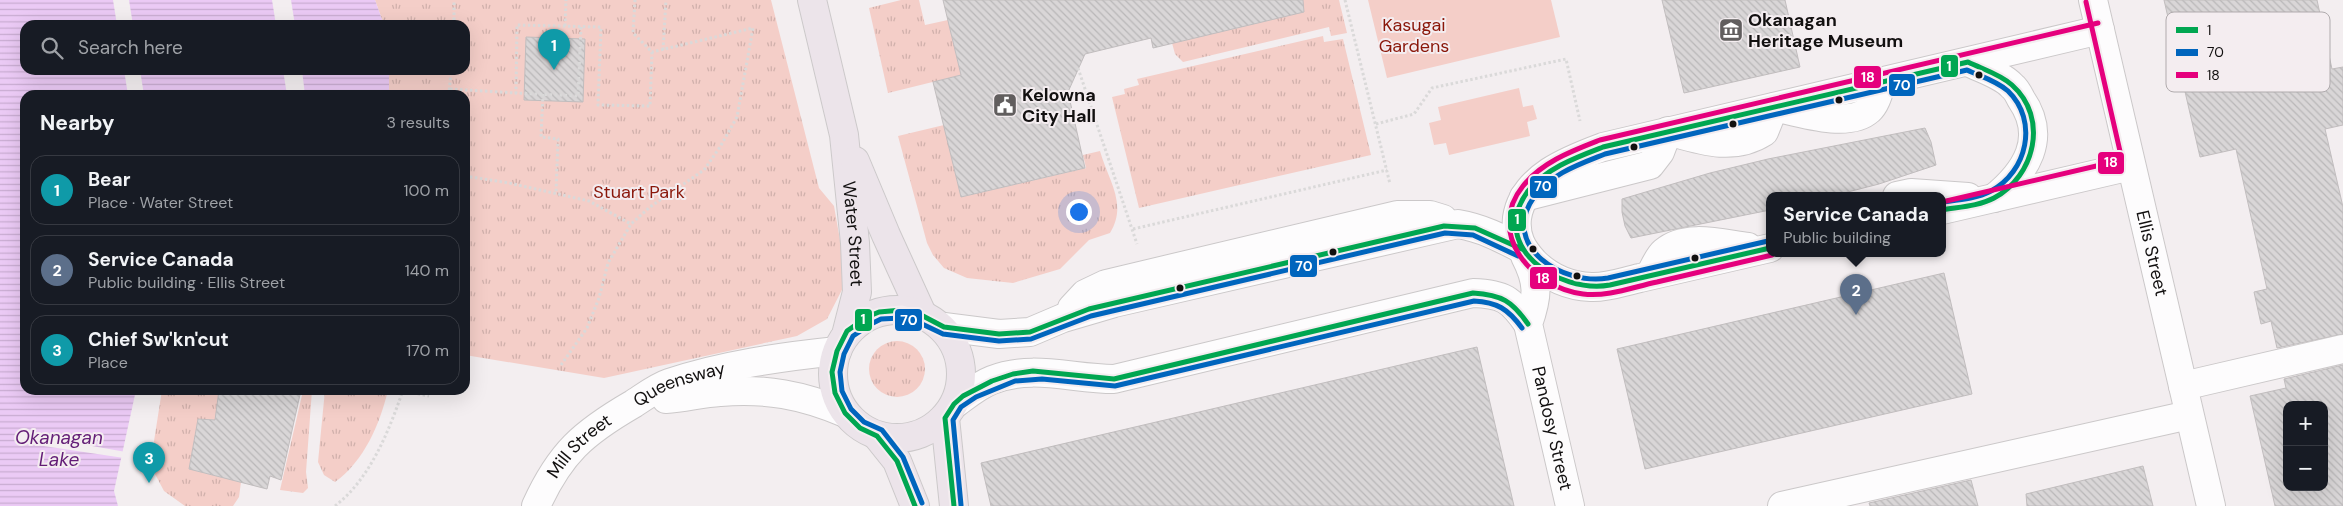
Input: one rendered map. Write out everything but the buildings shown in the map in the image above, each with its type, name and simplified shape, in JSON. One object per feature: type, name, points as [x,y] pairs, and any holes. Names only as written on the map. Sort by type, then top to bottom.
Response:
[{"type":"main road","name":"Water Street","points":[[812,0],[844,135],[855,243],[857,292],[842,341]]},
{"type":"main road","name":"Water Street","points":[[844,135],[886,235],[934,322]]},
{"type":"main road","points":[[950,410],[930,430],[894,440],[877,436],[860,428],[844,413],[835,393],[832,372],[842,341],[867,317],[879,312],[902,310],[934,322],[957,350],[962,376],[950,410],[954,506]]},
{"type":"main road","points":[[877,436],[897,461],[915,506]]},
{"type":"street","name":"Ellis Street","points":[[2093,0],[2211,506]]},
{"type":"street","points":[[1531,337],[1537,288],[1534,273],[1522,249],[1516,228],[1519,207],[1532,186],[1547,173],[1573,158],[1602,147],[2100,30]]},
{"type":"street","points":[[1946,196],[1994,198],[2013,183],[2026,164],[2034,144],[2033,121],[2025,104],[2012,85],[1968,62]]},
{"type":"street","points":[[1946,209],[2131,166]]},
{"type":"street","points":[[934,322],[999,334],[1030,332],[1062,318],[1114,303],[1458,224],[1476,227],[1493,233],[1522,249],[1545,273],[1564,283],[1594,288]]},
{"type":"street","points":[[1531,337],[1537,309],[1550,300],[1766,246]]},
{"type":"street","points":[[950,410],[990,381],[1010,374],[1034,371],[1096,379],[1114,379],[1473,293],[1494,294],[1508,301],[1519,311],[1531,337]]},
{"type":"street","name":"Pandosy Street","points":[[1531,337],[1570,506]]},
{"type":"street","name":"Queensway","points":[[639,400],[668,384],[765,358],[842,341]]},
{"type":"street","points":[[2183,386],[2343,349]]},
{"type":"street","name":"Queensway","points":[[639,400],[671,399],[720,392],[770,392],[801,396],[844,413]]},
{"type":"street","name":"Mill Street","points":[[536,506],[549,476],[577,442],[604,420],[639,400]]},
{"type":"street","points":[[1782,506],[2189,415]]},
{"type":"path","points":[[454,0],[454,20]]},
{"type":"path","points":[[565,26],[566,0]]},
{"type":"path","points":[[516,92],[517,25],[601,28],[598,105],[650,106],[652,52],[633,33],[634,0]]},
{"type":"path","points":[[664,50],[666,0]]},
{"type":"path","points":[[1134,229],[1386,170],[1345,0]]},
{"type":"path","points":[[451,75],[450,89],[578,96],[581,27]]},
{"type":"path","points":[[561,365],[587,328],[599,298],[608,263],[631,224],[650,207],[704,170],[720,147],[737,117],[753,28],[652,52]]},
{"type":"path","points":[[1376,124],[1414,114],[1432,88],[1566,59],[1581,123]]},
{"type":"path","points":[[1078,68],[1134,229],[1138,247]]},
{"type":"path","points":[[543,94],[541,137],[558,139],[556,193]]},
{"type":"path","points":[[470,177],[589,201],[631,224]]},
{"type":"path","points":[[335,506],[349,495],[370,466],[401,395]]},
{"type":"path","points":[[425,395],[429,396]]},
{"type":"green space","name":"Stuart Park","points":[[375,0],[771,0],[819,188],[834,206],[847,280],[827,319],[797,336],[604,378],[470,356],[470,90],[389,90],[389,75],[470,75],[470,20],[382,20]]},
{"type":"green space","points":[[901,0],[919,0],[925,25],[948,20],[961,75],[888,93],[869,8]]},
{"type":"green space","points":[[1246,0],[1339,0],[1347,33],[1331,36],[1329,27],[1183,62],[1175,54],[1172,43]]},
{"type":"green space","name":"Kasugai Gardens","points":[[1368,0],[1551,0],[1560,37],[1387,78]]},
{"type":"green space","points":[[1323,36],[1324,42],[1343,39],[1371,155],[1139,208],[1112,97],[1125,94],[1124,89],[1139,85],[1137,79]]},
{"type":"green space","points":[[1519,88],[1523,107],[1533,105],[1537,119],[1527,122],[1530,136],[1449,155],[1446,143],[1434,145],[1429,123],[1441,120],[1438,107]]},
{"type":"green space","points":[[944,125],[961,197],[1086,168],[1083,155],[1100,151],[1117,202],[1115,222],[1110,233],[1089,240],[1060,269],[1013,283],[967,278],[944,268],[933,255],[927,243],[898,136]]},
{"type":"green space","points":[[897,341],[912,346],[920,354],[925,369],[920,384],[912,392],[897,397],[882,392],[874,384],[869,369],[874,354],[882,346]]},
{"type":"green space","points":[[161,395],[218,395],[215,420],[198,419],[189,469],[241,482],[239,497],[233,506],[185,506],[164,491],[155,474],[152,454]]},
{"type":"green space","points":[[302,395],[312,395],[306,472],[308,488],[303,493],[280,490]]},
{"type":"green space","points":[[325,395],[387,395],[369,441],[354,464],[345,473],[335,482],[324,475],[318,462]]},
{"type":"water","name":"Okanagan Lake","points":[[0,0],[375,0],[382,20],[20,20],[20,75],[389,75],[389,90],[20,90],[20,395],[135,395],[114,491],[118,506],[0,506]]},
{"type":"pier","points":[[113,0],[129,0],[132,20],[116,20]]},
{"type":"pier","points":[[272,0],[291,0],[294,20],[275,20]]},
{"type":"pier","points":[[125,75],[141,75],[143,90],[127,90]]},
{"type":"pier","points":[[284,75],[303,75],[304,90],[286,90]]},
{"type":"pier","points":[[19,431],[74,438],[75,443],[126,452],[124,458],[17,442]]},
{"type":"transit line","name":"18","points":[[1946,201],[2122,160],[2086,2]]},
{"type":"transit line","name":"18","points":[[1766,256],[1620,291],[1592,295],[1583,294],[1564,290],[1532,270],[1520,255],[1512,239],[1509,222],[1513,204],[1523,186],[1539,170],[1558,158],[1600,140],[2098,23]]},
{"type":"transit line","name":"1","points":[[1766,249],[1610,285],[1590,286],[1569,282],[1550,274],[1534,262],[1522,247],[1516,230],[1518,211],[1528,191],[1544,176],[1562,164],[1603,147],[1968,62],[2007,81],[2024,98],[2031,113],[2033,129],[2032,146],[2019,176],[2008,188],[1994,198],[1982,203],[1946,209]]},
{"type":"transit line","name":"70","points":[[1766,241],[1608,278],[1590,279],[1573,276],[1556,269],[1541,259],[1530,246],[1524,231],[1525,215],[1534,197],[1548,182],[1566,171],[1605,154],[1967,70],[2004,87],[2018,103],[2026,131],[2025,145],[2013,172],[1991,191],[1961,200],[1946,202]]},
{"type":"transit line","name":"1","points":[[915,506],[897,461],[877,436],[860,428],[845,413],[835,393],[832,372],[837,351],[847,331],[867,317],[879,312],[902,310],[923,316],[944,327],[999,334],[1030,332],[1089,309],[1444,226],[1475,228],[1522,249]]},
{"type":"transit line","name":"70","points":[[922,503],[903,457],[882,430],[864,422],[851,409],[842,391],[840,372],[844,354],[853,336],[881,319],[901,318],[920,323],[943,334],[999,341],[1031,339],[1091,316],[1445,233],[1473,235],[1518,256]]},
{"type":"transit line","name":"1","points":[[954,506],[945,418],[954,404],[963,396],[992,381],[1013,374],[1033,371],[1114,379],[1473,293],[1492,295],[1505,301],[1517,310],[1528,324]]},
{"type":"transit line","name":"70","points":[[961,505],[953,420],[961,407],[976,397],[1015,381],[1042,379],[1115,386],[1474,301],[1496,305],[1507,311],[1522,328]]},
{"type":"place","name":"Okanagan Heritage Museum","points":[[1731,30]]},
{"type":"place","name":"Bear","points":[[554,70]]},
{"type":"place","name":"Kelowna City Hall","points":[[1005,105]]},
{"type":"place","name":"Service Canada","points":[[1856,315]]},
{"type":"place","name":"Chief Sw'kn'cut","points":[[149,483]]}]
